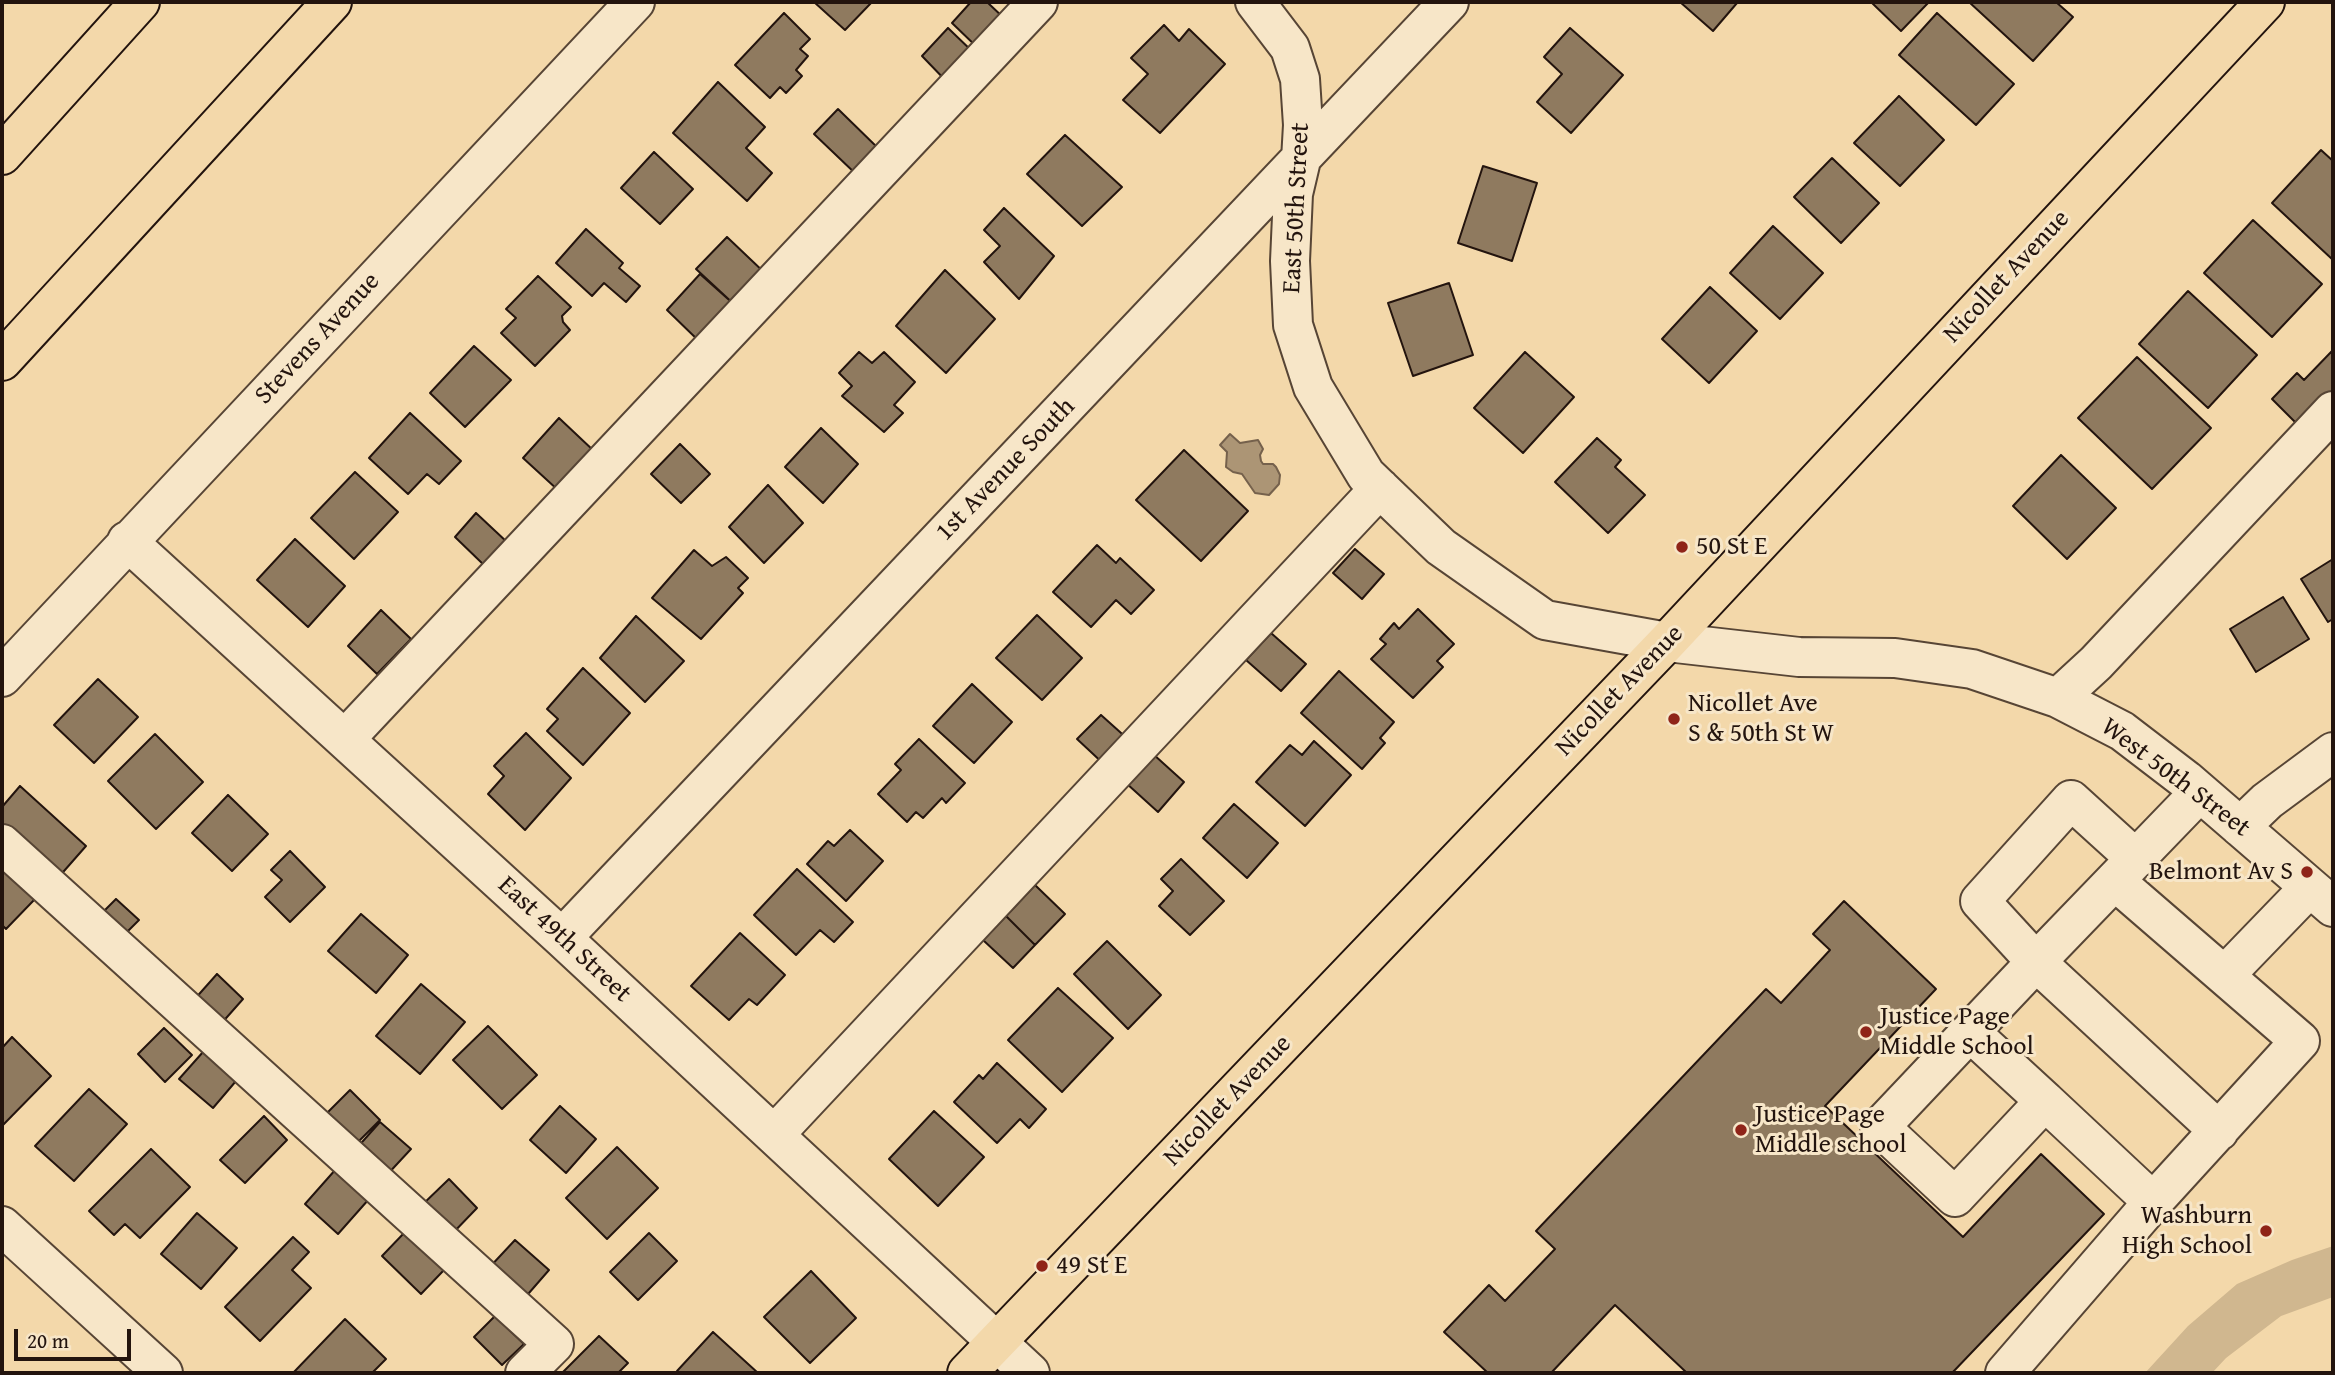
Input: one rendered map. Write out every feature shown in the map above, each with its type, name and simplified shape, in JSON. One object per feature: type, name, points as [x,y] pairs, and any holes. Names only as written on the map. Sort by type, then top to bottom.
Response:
[{"type":"main road","points":[[2,155],[140,2]]},
{"type":"main road","points":[[2,361],[332,2]]},
{"type":"main road","name":"Nicollet Avenue","points":[[967,1373],[1667,642],[2265,2]]},
{"type":"street","name":"Stevens Avenue","points":[[2,677],[635,2]]},
{"type":"street","points":[[345,739],[1038,2]]},
{"type":"street","name":"East 50th Street","points":[[1255,2],[1290,48],[1300,79],[1303,125],[1301,160],[1293,194],[1290,261],[1293,325],[1313,387],[1366,475],[1441,547],[1545,620],[1667,642]]},
{"type":"street","name":"1st Avenue South","points":[[562,938],[1449,2]]},
{"type":"street","points":[[2058,698],[2106,653],[2333,411]]},
{"type":"street","points":[[774,1135],[1381,488]]},
{"type":"street","name":"East 49th Street","points":[[127,541],[562,938],[1030,1373]]},
{"type":"street","name":"West 50th Street","points":[[1667,642],[1799,657],[1908,660],[1972,669],[2058,698],[2122,731],[2200,792],[2322,897]]},
{"type":"street","points":[[2240,827],[2267,801],[2333,751]]},
{"type":"street","points":[[2045,1101],[1955,1197],[1880,1127],[2200,792]]},
{"type":"street","points":[[2006,1373],[2153,1202],[2219,1130],[2300,1041],[2225,975],[2126,870],[2071,800],[1980,901],[2036,962],[2219,1130]]},
{"type":"street","points":[[2,844],[554,1344],[525,1373]]},
{"type":"street","points":[[2225,975],[2322,897]]},
{"type":"street","points":[[1970,1033],[2153,1202]]},
{"type":"street","points":[[2,1226],[163,1373]]},
{"type":"shaded area","points":[[1230,434],[1240,443],[1258,440],[1263,449],[1260,455],[1263,464],[1273,464],[1276,467],[1280,475],[1279,484],[1269,495],[1255,493],[1242,474],[1226,467],[1227,452],[1220,445]]},
{"type":"shaded area","points":[[2333,1246],[2333,1297],[2281,1316],[2226,1358],[2212,1373],[2145,1373],[2188,1326],[2237,1284]]},
{"type":"building","points":[[814,2],[872,2],[845,30]]},
{"type":"building","points":[[971,2],[987,2],[1006,20],[980,50],[952,23]]},
{"type":"building","points":[[1680,2],[1735,2],[1737,3],[1713,31]]},
{"type":"building","points":[[1871,2],[1929,2],[1901,31]]},
{"type":"building","points":[[1969,2],[2056,2],[2073,17],[2033,61]]},
{"type":"building","points":[[784,13],[810,39],[800,49],[808,56],[796,70],[802,76],[786,93],[780,87],[770,98],[735,65]]},
{"type":"building","points":[[1937,13],[2014,84],[1976,125],[1899,55]]},
{"type":"building","points":[[1164,25],[1179,41],[1189,29],[1225,64],[1160,133],[1123,100],[1148,74],[1131,58]]},
{"type":"building","points":[[948,28],[976,55],[949,84],[922,56]]},
{"type":"building","points":[[1570,28],[1623,75],[1571,133],[1537,102],[1562,74],[1544,57]]},
{"type":"building","points":[[718,82],[765,127],[746,148],[772,173],[747,201],[673,133]]},
{"type":"building","points":[[1899,96],[1944,140],[1900,186],[1854,143]]},
{"type":"building","points":[[838,109],[881,151],[858,176],[814,134]]},
{"type":"building","points":[[1065,135],[1122,187],[1082,226],[1027,174]]},
{"type":"building","points":[[2321,150],[2333,161],[2333,260],[2272,203]]},
{"type":"building","points":[[654,152],[693,189],[660,224],[621,188]]},
{"type":"building","points":[[1832,158],[1879,203],[1841,243],[1794,197]]},
{"type":"building","points":[[1483,166],[1537,183],[1512,261],[1458,243]]},
{"type":"building","points":[[1004,208],[1054,256],[1019,299],[984,262],[1000,246],[984,230]]},
{"type":"building","points":[[2253,220],[2322,284],[2272,337],[2204,273]]},
{"type":"building","points":[[1773,226],[1823,273],[1780,319],[1730,273]]},
{"type":"building","points":[[586,229],[623,263],[619,268],[640,286],[626,302],[604,283],[592,296],[556,263]]},
{"type":"building","points":[[727,237],[768,276],[737,307],[696,269]]},
{"type":"building","points":[[945,270],[995,319],[946,373],[896,326]]},
{"type":"building","points":[[700,274],[737,307],[702,344],[667,310]]},
{"type":"building","points":[[538,276],[571,307],[562,316],[563,322],[570,330],[535,366],[501,333],[516,318],[506,309]]},
{"type":"building","points":[[1449,283],[1473,355],[1413,376],[1388,303]]},
{"type":"building","points":[[1710,287],[1757,331],[1709,383],[1662,339]]},
{"type":"building","points":[[2188,291],[2257,355],[2208,408],[2139,344]]},
{"type":"building","points":[[474,346],[511,380],[465,427],[430,393]]},
{"type":"building","points":[[2332,351],[2333,403],[2305,432],[2272,399],[2297,373],[2304,380]]},
{"type":"building","points":[[859,352],[872,363],[884,352],[915,382],[894,405],[903,413],[884,432],[842,396],[852,386],[839,373]]},
{"type":"building","points":[[1525,352],[1574,397],[1523,453],[1474,408]]},
{"type":"building","points":[[2137,357],[2211,428],[2152,489],[2078,418]]},
{"type":"building","points":[[410,413],[461,461],[439,484],[427,474],[408,494],[369,458]]},
{"type":"building","points":[[559,418],[595,452],[559,491],[523,458]]},
{"type":"building","points":[[821,428],[858,464],[823,503],[785,467]]},
{"type":"building","points":[[1597,438],[1621,460],[1615,467],[1645,495],[1608,533],[1555,482]]},
{"type":"building","points":[[680,444],[710,474],[681,503],[651,474]]},
{"type":"building","points":[[1184,450],[1248,511],[1201,561],[1136,500]]},
{"type":"building","points":[[2061,455],[2116,508],[2067,559],[2013,506]]},
{"type":"building","points":[[355,472],[398,512],[354,559],[311,518]]},
{"type":"building","points":[[768,485],[803,523],[764,563],[729,527]]},
{"type":"building","points":[[476,513],[508,543],[486,567],[455,537]]},
{"type":"building","points":[[295,539],[345,586],[308,627],[257,580]]},
{"type":"building","points":[[1097,545],[1116,563],[1120,558],[1154,590],[1131,614],[1116,600],[1091,627],[1053,592]]},
{"type":"building","points":[[1355,549],[1384,574],[1362,599],[1333,573]]},
{"type":"building","points":[[694,550],[712,566],[726,557],[748,578],[738,588],[743,593],[701,639],[652,598]]},
{"type":"building","points":[[2333,559],[2333,619],[2328,622],[2301,579]]},
{"type":"building","points":[[2283,597],[2309,639],[2256,672],[2230,629]]},
{"type":"building","points":[[1418,609],[1454,644],[1437,661],[1443,667],[1413,698],[1371,659],[1386,644],[1380,639],[1394,623],[1399,629]]},
{"type":"building","points":[[381,610],[411,639],[377,674],[348,646]]},
{"type":"building","points":[[1037,615],[1082,658],[1042,700],[996,658]]},
{"type":"building","points":[[636,616],[684,661],[645,702],[600,658]]},
{"type":"building","points":[[1271,633],[1306,664],[1281,691],[1246,660]]},
{"type":"building","points":[[583,668],[630,713],[583,765],[547,731],[558,719],[547,709]]},
{"type":"building","points":[[1339,671],[1394,722],[1380,738],[1385,743],[1362,769],[1301,713]]},
{"type":"building","points":[[98,679],[138,717],[94,763],[54,725]]},
{"type":"building","points":[[972,684],[1012,722],[974,763],[933,726]]},
{"type":"building","points":[[1101,715],[1130,741],[1107,767],[1077,739]]},
{"type":"building","points":[[526,733],[571,778],[525,830],[488,794],[504,776],[494,766]]},
{"type":"building","points":[[155,734],[203,782],[156,829],[108,781]]},
{"type":"building","points":[[919,739],[965,783],[946,803],[942,798],[923,818],[916,812],[907,822],[878,794],[901,770],[895,764]]},
{"type":"building","points":[[1314,741],[1351,775],[1305,826],[1256,782],[1290,745],[1302,755]]},
{"type":"building","points":[[1153,754],[1184,782],[1158,812],[1126,783]]},
{"type":"building","points":[[20,786],[86,846],[57,879],[2,830],[2,807]]},
{"type":"building","points":[[228,795],[268,834],[232,871],[192,833]]},
{"type":"building","points":[[1234,804],[1278,843],[1247,878],[1203,838]]},
{"type":"building","points":[[850,830],[883,861],[846,901],[807,864],[828,841],[834,846]]},
{"type":"building","points":[[290,851],[325,887],[290,922],[265,897],[282,880],[271,870]]},
{"type":"building","points":[[1181,859],[1224,901],[1190,935],[1159,906],[1173,891],[1161,879]]},
{"type":"building","points":[[2,866],[35,899],[6,929],[2,925]]},
{"type":"building","points":[[797,869],[853,922],[834,942],[820,930],[796,955],[754,915]]},
{"type":"building","points":[[1035,885],[1065,914],[1035,945],[1006,916]]},
{"type":"building","points":[[116,899],[139,920],[122,937],[100,915]]},
{"type":"building","name":"Justice Page Middle school","points":[[1844,901],[1936,989],[1825,1106],[1963,1237],[2041,1154],[2104,1214],[1952,1373],[1687,1373],[1615,1305],[1551,1373],[1488,1373],[1444,1332],[1489,1285],[1505,1301],[1555,1249],[1536,1231],[1766,989],[1781,1003],[1830,950],[1813,934]]},
{"type":"building","points":[[361,914],[408,955],[376,993],[328,951]]},
{"type":"building","points":[[1006,916],[1035,945],[1013,968],[983,940]]},
{"type":"building","points":[[740,933],[785,975],[757,1005],[749,999],[729,1020],[691,986]]},
{"type":"building","points":[[1107,941],[1161,995],[1128,1029],[1074,974]]},
{"type":"building","points":[[217,974],[243,999],[220,1025],[193,1001]]},
{"type":"building","points":[[421,984],[465,1022],[420,1074],[376,1036]]},
{"type":"building","points":[[1058,988],[1113,1038],[1062,1092],[1008,1040]]},
{"type":"building","points":[[488,1026],[537,1075],[502,1109],[453,1060]]},
{"type":"building","points":[[164,1028],[192,1055],[165,1082],[138,1054]]},
{"type":"building","points":[[12,1037],[51,1076],[2,1126],[2,1048]]},
{"type":"building","points":[[203,1052],[236,1081],[213,1108],[179,1079]]},
{"type":"building","points":[[997,1063],[1046,1109],[1029,1128],[1020,1119],[997,1143],[954,1102],[979,1075],[983,1079]]},
{"type":"building","points":[[89,1089],[127,1124],[74,1181],[35,1146]]},
{"type":"building","points":[[350,1090],[380,1120],[351,1149],[321,1119]]},
{"type":"building","points":[[560,1106],[596,1139],[566,1173],[530,1140]]},
{"type":"building","points":[[934,1111],[984,1157],[938,1206],[889,1159]]},
{"type":"building","points":[[264,1116],[287,1140],[245,1183],[220,1160]]},
{"type":"building","points":[[380,1122],[411,1149],[385,1177],[355,1150]]},
{"type":"building","points":[[617,1147],[658,1188],[607,1239],[566,1198]]},
{"type":"building","points":[[151,1149],[190,1187],[140,1238],[125,1224],[114,1235],[89,1211]]},
{"type":"building","points":[[336,1169],[369,1199],[338,1234],[305,1204]]},
{"type":"building","points":[[449,1179],[477,1208],[450,1236],[420,1207]]},
{"type":"building","points":[[197,1213],[237,1248],[201,1289],[161,1254]]},
{"type":"building","points":[[405,1232],[444,1270],[421,1294],[382,1256]]},
{"type":"building","points":[[649,1233],[677,1261],[638,1300],[610,1272]]},
{"type":"building","points":[[293,1237],[309,1252],[292,1270],[311,1288],[260,1341],[225,1307]]},
{"type":"building","points":[[515,1240],[549,1270],[522,1301],[487,1270]]},
{"type":"building","points":[[811,1271],[856,1318],[810,1363],[764,1317]]},
{"type":"building","points":[[495,1316],[524,1344],[502,1365],[474,1337]]},
{"type":"building","points":[[345,1319],[386,1359],[372,1373],[293,1373]]},
{"type":"building","points":[[713,1332],[758,1373],[677,1371]]},
{"type":"building","points":[[599,1336],[628,1363],[618,1373],[562,1373]]},
{"type":"place","name":"50 St E","points":[[1682,547]]},
{"type":"place","name":"Nicollet Ave S & 50th St W","points":[[1674,719]]},
{"type":"place","name":"Belmont Av S","points":[[2307,872]]},
{"type":"place","name":"Justice Page Middle School","points":[[1866,1032]]},
{"type":"place","name":"Justice Page Middle school","points":[[1741,1130]]},
{"type":"place","name":"Washburn High School","points":[[2266,1231]]},
{"type":"place","name":"49 St E","points":[[1042,1266]]}]
